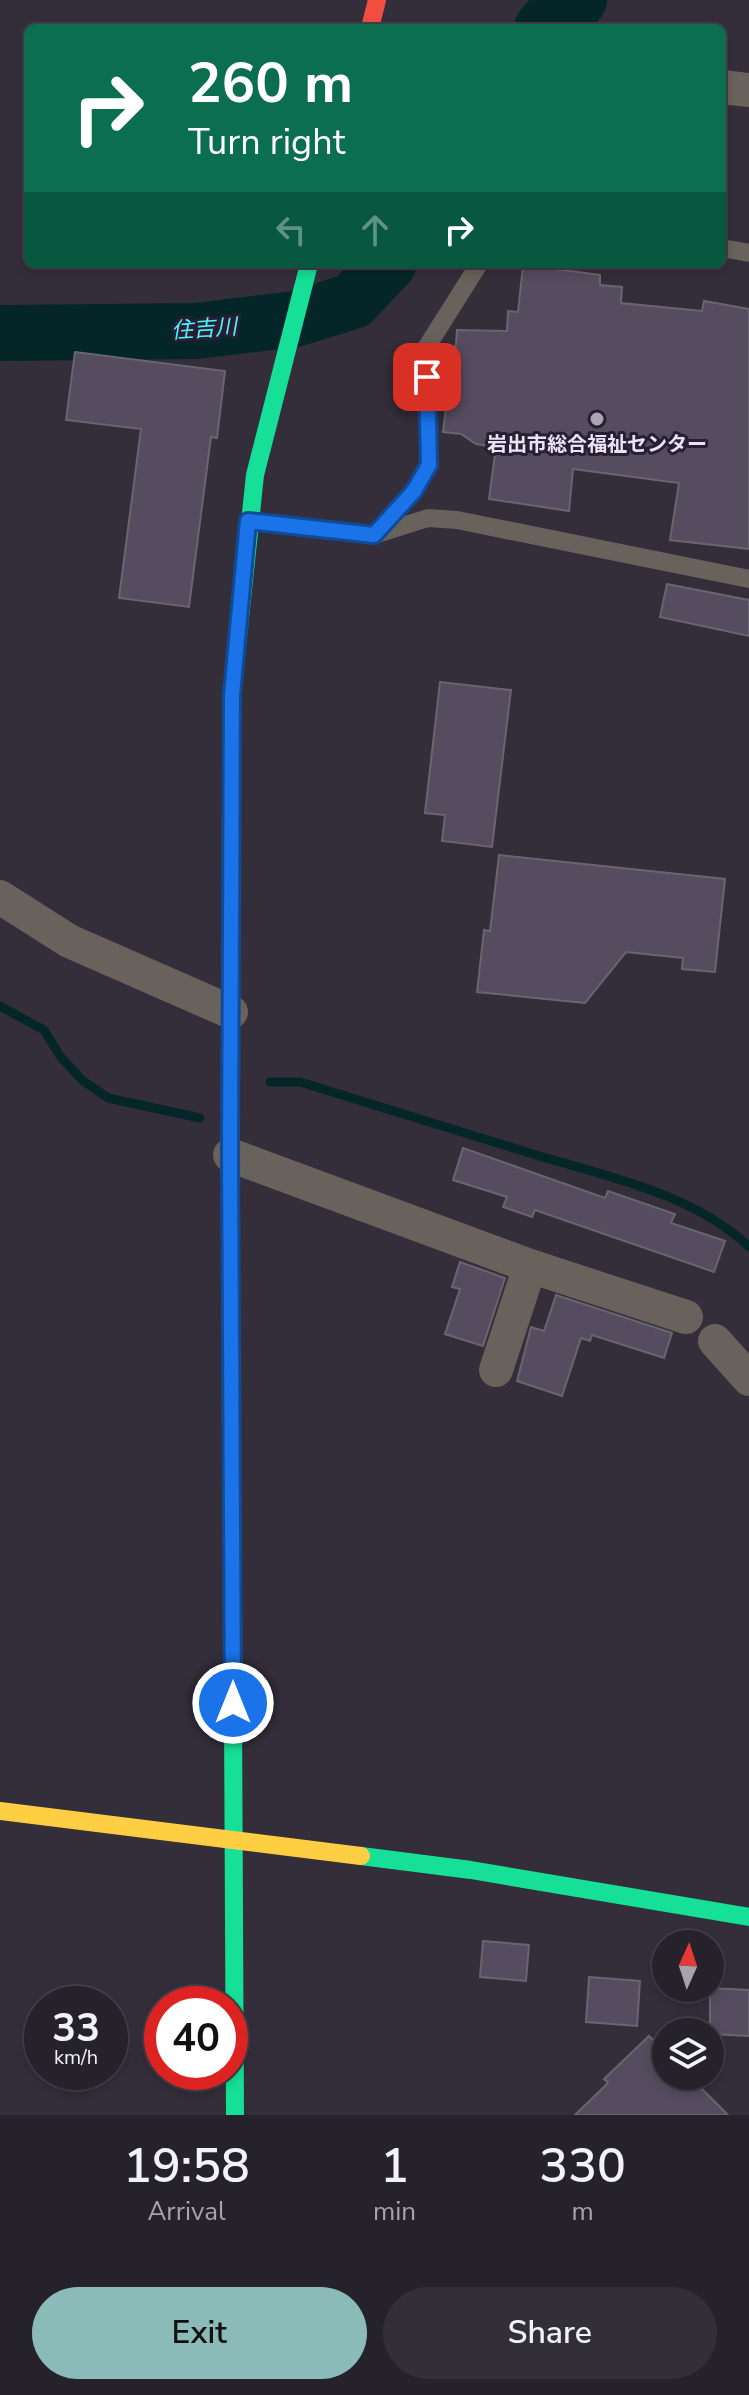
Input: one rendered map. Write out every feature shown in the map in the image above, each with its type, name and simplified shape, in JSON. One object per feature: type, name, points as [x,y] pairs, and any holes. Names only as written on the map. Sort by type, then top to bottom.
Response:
[{"type":"street","points":[[371,24],[377,0]]},
{"type":"street","points":[[726,87],[749,90]]},
{"type":"street","points":[[235,2115],[230,1155],[232,694],[255,475],[308,268]]},
{"type":"street","points":[[0,897],[69,941],[231,1012]]},
{"type":"street","points":[[230,1155],[530,1266],[686,1317]]},
{"type":"street","points":[[496,1370],[530,1266]]},
{"type":"street","points":[[715,1341],[749,1379]]},
{"type":"street","points":[[0,1811],[471,1870],[749,1917]]},
{"type":"lane","points":[[726,249],[749,253]]},
{"type":"lane","points":[[374,535],[414,491],[429,465],[426,348],[476,268]]},
{"type":"lane","points":[[248,521],[374,535],[428,518],[457,520],[749,579]]},
{"type":"building","name":"岩出市総合福祉センター","points":[[523,268],[600,275],[600,285],[622,287],[621,303],[702,311],[704,301],[749,309],[749,549],[670,540],[679,483],[573,469],[569,511],[489,499],[496,447],[476,444],[461,434],[443,432],[446,407],[441,399],[439,384],[446,355],[456,345],[457,330],[507,331],[508,311],[518,312]]},
{"type":"building","points":[[75,352],[225,371],[217,438],[211,437],[189,607],[119,598],[141,429],[66,420]]},
{"type":"building","points":[[667,584],[749,600],[749,636],[660,617]]},
{"type":"building","points":[[440,682],[511,690],[492,847],[442,841],[445,815],[425,813]]},
{"type":"building","points":[[499,855],[725,879],[715,972],[682,969],[683,958],[626,952],[585,1003],[477,992],[484,930],[490,931]]},
{"type":"building","points":[[463,1148],[605,1198],[608,1191],[675,1214],[671,1223],[725,1241],[714,1272],[535,1210],[532,1217],[503,1207],[507,1197],[453,1180]]},
{"type":"building","points":[[460,1262],[505,1278],[483,1346],[445,1334],[460,1289],[452,1287]]},
{"type":"building","points":[[556,1295],[672,1333],[664,1358],[592,1335],[590,1341],[581,1338],[562,1396],[517,1381],[531,1327],[544,1331]]},
{"type":"building","points":[[483,1941],[529,1945],[526,1981],[480,1977]]},
{"type":"building","points":[[589,1977],[640,1981],[637,2026],[586,2022]]},
{"type":"building","points":[[724,1989],[749,1990],[749,2036],[724,2035],[724,2018],[710,2018],[710,2002],[724,2002]]},
{"type":"building","points":[[649,2036],[652,2039],[652,2090],[703,2090],[728,2115],[575,2115],[608,2083],[604,2079]]},
{"type":"waterway","name":"住吉川","points":[[546,24],[579,0]]},
{"type":"waterway","name":"住吉川","points":[[0,333],[196,331],[295,319],[353,301],[384,268]]},
{"type":"waterway","points":[[0,1006],[44,1030],[60,1056],[82,1080],[108,1098],[200,1118]]},
{"type":"waterway","points":[[270,1082],[300,1082],[647,1188],[702,1213],[727,1228],[749,1247]]},
{"type":"traffic: fast","points":[[231,930],[232,694],[255,475],[308,268]]},
{"type":"traffic: fast","points":[[231,1313],[235,2115]]},
{"type":"traffic: fast","points":[[361,1856],[471,1870],[749,1917]]},
{"type":"traffic: slow","points":[[231,930],[231,1313]]},
{"type":"traffic: slow","points":[[0,1811],[361,1856]]},
{"type":"traffic: jam","points":[[371,24],[377,0]]},
{"type":"place","name":"岩出市総合福祉センター","points":[[597,419]]},
{"type":"route","points":[[233,1703],[230,1155],[232,694],[248,521],[374,535],[414,491],[429,465],[427,377]]}]
